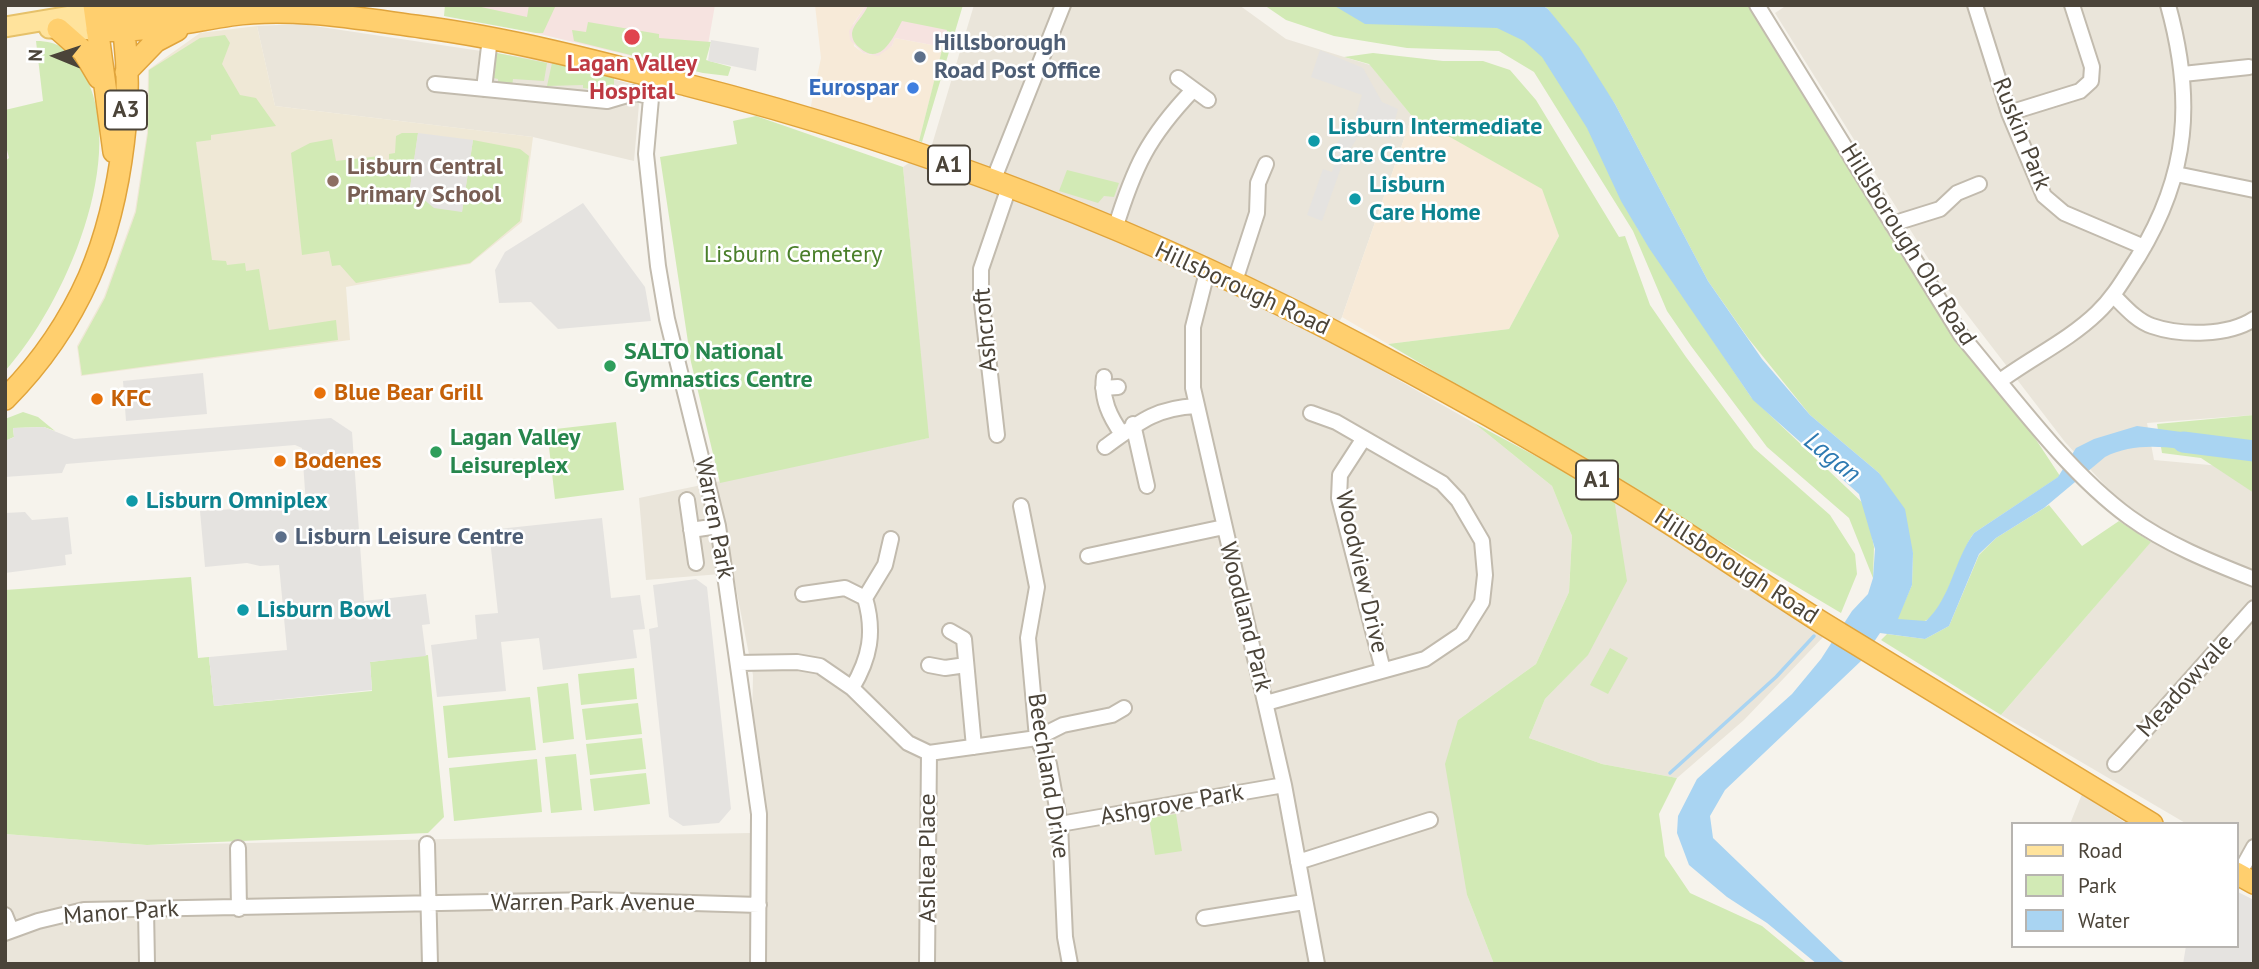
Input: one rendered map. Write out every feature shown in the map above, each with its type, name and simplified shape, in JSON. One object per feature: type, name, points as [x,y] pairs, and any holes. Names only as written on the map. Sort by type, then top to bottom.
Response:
[{"type":"highway","name":"Hillsborough Road","points":[[114,15],[208,9],[231,15]]},
{"type":"highway","name":"Hillsborough Road","points":[[114,15],[192,23],[231,15],[332,16],[490,38],[651,86],[762,104],[1001,184],[1115,229],[1364,348],[1485,414],[1660,517],[1810,615],[2149,822]]},
{"type":"highway","name":"A3","points":[[5,399],[43,355],[84,286],[106,227],[125,124],[126,72],[114,15]]},
{"type":"highway","name":"A3","points":[[114,15],[106,96],[114,151]]},
{"type":"highway","name":"A3","points":[[114,15],[114,189]]},
{"type":"highway","name":"A3","points":[[61,17],[83,51],[106,96]]},
{"type":"highway","name":"A3","points":[[126,72],[156,41],[192,23]]},
{"type":"main road","name":"Hillsborough Road","points":[[6,27],[61,17],[114,15]]},
{"type":"street","name":"Ashcroft","points":[[997,435],[981,295],[981,269],[1001,184],[1063,5]]},
{"type":"street","name":"Hillsborough Old Road","points":[[1758,5],[1961,335],[2000,381],[2092,485],[2154,533],[2254,579]]},
{"type":"street","name":"Ruskin Park","points":[[1975,5],[2009,113],[2044,196],[2064,213],[2144,247]]},
{"type":"street","points":[[2009,113],[2080,91],[2091,81],[2092,67],[2072,5]]},
{"type":"street","points":[[2000,381],[2094,316],[2114,296],[2163,211],[2176,174],[2185,120],[2183,74],[2168,5]]},
{"type":"street","points":[[484,89],[490,38]]},
{"type":"street","points":[[2183,74],[2249,67]]},
{"type":"street","points":[[1178,78],[1208,100]]},
{"type":"street","points":[[435,85],[607,101],[651,86]]},
{"type":"street","name":"Warren Park","points":[[651,86],[646,154],[657,266],[667,320],[718,526],[759,814],[758,964]]},
{"type":"street","points":[[1115,229],[1142,155],[1162,122],[1193,90]]},
{"type":"street","points":[[1234,284],[1245,256],[1244,246],[1257,213],[1258,183],[1266,164]]},
{"type":"street","points":[[2176,174],[2254,190]]},
{"type":"street","points":[[1892,224],[1940,209],[1957,193],[1979,184]]},
{"type":"street","name":"Woodland Park","points":[[1207,272],[1198,301],[1191,351],[1196,406],[1284,785],[1317,964]]},
{"type":"street","points":[[2114,296],[2138,318],[2152,326],[2171,330],[2207,332],[2245,325],[2254,319]]},
{"type":"street","points":[[1118,387],[1103,383],[1112,420],[1128,429],[1147,486]]},
{"type":"street","points":[[1105,447],[1153,413],[1196,406]]},
{"type":"street","points":[[1266,703],[1425,659],[1446,648],[1462,634],[1482,602],[1485,575],[1482,541],[1458,500],[1442,483],[1336,422],[1311,413]]},
{"type":"street","name":"Woodview Drive","points":[[1364,438],[1340,475],[1339,498],[1383,670]]},
{"type":"street","points":[[687,500],[696,563]]},
{"type":"street","name":"Beechland Drive","points":[[1021,506],[1037,587],[1028,638],[1037,738],[1049,764],[1060,824],[1065,937],[1070,964]]},
{"type":"street","points":[[691,530],[718,526]]},
{"type":"street","points":[[1088,556],[1224,527]]},
{"type":"street","points":[[852,688],[865,665],[872,632],[865,598],[885,565],[891,539]]},
{"type":"street","points":[[803,594],[845,588],[865,598]]},
{"type":"street","name":"Meadowvale","points":[[2115,764],[2254,608]]},
{"type":"street","points":[[950,631],[964,639],[974,747]]},
{"type":"street","points":[[738,663],[785,662],[820,666],[852,688],[908,743],[929,753],[1037,738],[1063,725],[1112,715],[1124,708]]},
{"type":"street","points":[[929,665],[966,665]]},
{"type":"street","name":"Ashlea Place","points":[[927,964],[929,753]]},
{"type":"street","name":"Ashgrove Park","points":[[1060,824],[1284,785]]},
{"type":"street","points":[[1298,862],[1430,820]]},
{"type":"street","points":[[427,844],[430,964]]},
{"type":"street","points":[[2243,877],[2254,847]]},
{"type":"street","points":[[238,848],[239,909]]},
{"type":"street","name":"Warren Park Avenue","points":[[428,904],[593,900],[758,905]]},
{"type":"street","points":[[1204,918],[1304,902]]},
{"type":"street","name":"Manor Park","points":[[8,932],[84,911],[428,904]]},
{"type":"street","points":[[146,909],[148,964]]},
{"type":"street","points":[[5,915],[8,932]]},
{"type":"shaded area","name":"Lagan Valley Hospital","points":[[445,5],[715,5],[703,73],[519,29]]},
{"type":"shaded area","points":[[815,5],[866,5],[853,24],[854,46],[863,53],[872,55],[892,46],[895,38],[943,47],[918,145],[810,110],[821,58]]},
{"type":"shaded area","points":[[866,5],[957,5],[943,47],[895,38],[892,46],[878,56],[863,53],[850,40],[849,31]]},
{"type":"shaded area","points":[[974,5],[1239,5],[1286,39],[1370,65],[1412,116],[1342,317],[1328,340],[1474,423],[1552,486],[1572,536],[1569,592],[1536,664],[1458,720],[1467,895],[1494,964],[5,964],[5,834],[147,845],[750,833],[753,675],[733,573],[646,580],[639,498],[928,438],[903,167],[931,148]]},
{"type":"shaded area","points":[[1787,5],[2254,5],[2254,415],[2147,423],[2154,460],[2254,469],[2254,862],[2238,853],[2238,822],[2184,822],[2001,715],[2161,530],[2112,493],[2065,442],[1946,287],[1775,13]]},
{"type":"shaded area","points":[[301,24],[541,60],[631,84],[639,104],[634,161],[533,137],[275,106],[257,26]]},
{"type":"shaded area","name":"Lisburn Central Primary School","points":[[257,26],[275,106],[533,137],[522,222],[470,264],[346,287],[350,340],[81,376],[77,346],[104,297],[135,211],[147,133],[148,70],[200,33]]},
{"type":"shaded area","points":[[711,40],[759,48],[756,71],[708,61]]},
{"type":"shaded area","points":[[1320,50],[1363,68],[1382,102],[1398,109],[1390,139],[1361,131],[1343,162],[1322,221],[1307,215],[1323,169],[1332,172],[1338,154],[1331,150],[1345,133],[1338,129],[1341,118],[1354,122],[1362,95],[1311,77]]},
{"type":"shaded area","points":[[1412,116],[1544,187],[1559,236],[1509,329],[1388,344],[1342,317]]},
{"type":"shaded area","points":[[418,133],[473,140],[462,212],[434,208],[410,188]]},
{"type":"shaded area","points":[[583,203],[645,287],[651,321],[558,329],[531,302],[499,303],[495,270],[505,252]]},
{"type":"shaded area","points":[[203,373],[207,414],[126,421],[123,381]]},
{"type":"shaded area","name":"Lisburn Leisure Centre","points":[[331,418],[352,432],[364,601],[426,594],[430,624],[422,625],[426,656],[370,662],[372,690],[214,706],[209,657],[287,650],[279,565],[260,566],[247,563],[205,567],[200,511],[306,505],[302,448],[295,445],[66,464],[62,473],[5,477],[5,441],[14,437],[13,428],[44,427],[74,439]]},
{"type":"shaded area","points":[[1614,498],[1826,634],[1744,720],[1677,778],[1602,764],[1529,738],[1545,699],[1588,654]]},
{"type":"shaded area","points":[[25,512],[32,520],[68,517],[72,554],[65,555],[66,565],[5,573],[5,513]]},
{"type":"shaded area","points":[[602,518],[611,598],[640,595],[645,629],[633,630],[637,658],[543,670],[539,638],[501,642],[506,691],[437,697],[431,645],[477,639],[475,615],[498,613],[489,530]]},
{"type":"shaded area","points":[[696,579],[707,587],[731,809],[719,823],[683,826],[669,817],[649,629],[658,627],[653,585]]},
{"type":"shaded area","points":[[2082,794],[2124,822],[2071,822]]},
{"type":"shaded area","points":[[2238,892],[2254,900],[2254,964],[2183,964],[2186,948],[2238,948]]},
{"type":"green space","points":[[445,5],[472,5],[527,17],[529,5],[556,5],[543,33],[536,33],[444,16]]},
{"type":"green space","points":[[868,5],[963,5],[922,142],[919,141],[947,30],[902,21],[886,47],[874,54],[868,53],[855,43],[852,33]]},
{"type":"green space","points":[[1264,5],[1340,5],[1501,27],[1534,46],[1562,81],[1594,135],[1638,229],[1751,397],[1866,506],[1874,547],[1873,578],[1849,518],[1767,447],[1667,311],[1633,231],[1534,72],[1499,51],[1407,48],[1334,36],[1286,20]]},
{"type":"green space","points":[[1542,5],[1751,5],[1896,247],[1965,350],[2027,426],[2060,476],[1974,533],[1939,607],[1925,621],[1897,619],[1912,585],[1913,553],[1879,473],[1810,415],[1748,338],[1708,281],[1615,104],[1548,9]]},
{"type":"green space","points":[[588,22],[659,34],[659,38],[711,42],[706,60],[731,67],[728,76],[703,73],[574,41],[572,30],[586,32]]},
{"type":"green space","points":[[225,35],[230,43],[222,64],[240,95],[256,98],[276,126],[211,135],[211,140],[196,142],[212,260],[226,261],[227,265],[245,263],[246,271],[259,269],[269,330],[336,320],[338,340],[82,375],[78,347],[105,298],[136,212],[148,133],[149,70],[200,38]]},
{"type":"green space","points":[[36,41],[63,48],[82,70],[95,104],[99,143],[95,185],[84,227],[68,269],[49,308],[5,371],[5,161],[9,158],[5,142],[5,110],[43,101]]},
{"type":"green space","points":[[492,52],[547,63],[544,81],[513,79],[512,87],[498,86],[498,79],[489,77]]},
{"type":"green space","points":[[1373,53],[1443,61],[1483,61],[1510,70],[1536,100],[1619,237],[1625,236],[1650,305],[1686,357],[1754,448],[1830,515],[1855,554],[1857,574],[1841,613],[1388,344],[1509,329],[1559,236],[1542,189],[1411,115],[1369,64],[1344,57]]},
{"type":"green space","points":[[552,63],[614,77],[614,87],[600,86],[599,90],[583,88],[583,85],[547,86]]},
{"type":"green space","name":"Lisburn Cemetery","points":[[756,116],[903,167],[929,438],[720,483],[691,362],[660,157],[737,144],[733,121]]},
{"type":"green space","points":[[402,133],[418,133],[410,188],[462,212],[473,140],[520,149],[529,156],[520,221],[470,263],[356,283],[340,265],[332,266],[329,251],[302,255],[291,153],[310,143],[332,139],[336,161],[380,156],[381,165],[389,164],[389,154],[395,153],[396,136]]},
{"type":"green space","points":[[1067,170],[1119,183],[1114,197],[1104,196],[1098,203],[1059,191]]},
{"type":"green space","points":[[23,412],[38,417],[55,431],[44,427],[13,428],[14,437],[5,441],[5,419]]},
{"type":"green space","points":[[2254,415],[2254,493],[2201,458],[2162,453],[2157,424]]},
{"type":"green space","points":[[616,422],[624,490],[555,499],[547,430]]},
{"type":"green space","points":[[1474,423],[1614,498],[1627,581],[1588,655],[1545,699],[1529,738],[1602,764],[1677,778],[1659,814],[1665,856],[1690,893],[1762,926],[1808,964],[1494,964],[1467,895],[1445,764],[1458,720],[1536,664],[1569,592],[1572,536],[1552,486]]},
{"type":"green space","points":[[2049,505],[2082,546],[2119,521],[2151,542],[2001,715],[1881,640],[1887,634],[1925,639],[1949,626],[1979,555],[1996,538]]},
{"type":"green space","points":[[191,577],[198,658],[209,657],[214,706],[372,691],[370,662],[428,655],[444,817],[428,833],[147,845],[5,834],[5,590]]},
{"type":"green space","points":[[1610,648],[1628,658],[1608,694],[1590,685]]},
{"type":"green space","points":[[634,668],[637,699],[581,705],[578,674]]},
{"type":"green space","points":[[568,683],[574,739],[543,743],[537,687]]},
{"type":"green space","points":[[530,697],[536,750],[448,758],[443,706]]},
{"type":"green space","points":[[638,703],[642,734],[586,740],[582,709]]},
{"type":"green space","points":[[642,738],[646,769],[590,775],[586,744]]},
{"type":"green space","points":[[576,754],[582,810],[551,813],[545,757]]},
{"type":"green space","points":[[537,759],[542,812],[454,821],[449,768]]},
{"type":"green space","points":[[646,773],[650,804],[594,811],[590,779]]},
{"type":"green space","points":[[1176,814],[1182,851],[1155,855],[1149,818]]},
{"type":"water","name":"Lagan","points":[[1333,5],[1542,5],[1548,9],[1579,47],[1615,104],[1708,281],[1762,359],[1810,415],[1879,473],[1905,509],[1913,553],[1912,585],[1898,619],[1926,621],[1947,590],[1974,533],[2058,477],[2076,448],[2094,439],[2137,426],[2211,436],[2207,454],[2182,449],[2142,447],[2105,457],[2044,508],[1996,538],[1979,554],[1949,626],[1925,639],[1880,633],[1861,661],[1725,790],[1710,816],[1713,838],[1847,964],[1817,964],[1767,923],[1727,897],[1689,865],[1677,833],[1678,816],[1697,779],[1792,694],[1821,659],[1852,611],[1868,594],[1873,578],[1875,549],[1859,494],[1753,400],[1649,248],[1621,201],[1587,128],[1542,57],[1524,41],[1497,28],[1365,24]]},
{"type":"waterway","points":[[2183,442],[2254,451]]},
{"type":"waterway","points":[[1670,773],[1776,677],[1814,636]]},
{"type":"place","name":"Lagan Valley Hospital","points":[[632,37]]},
{"type":"place","name":"Hillsborough Road Post Office","points":[[920,57]]},
{"type":"place","name":"Eurospar","points":[[913,88]]},
{"type":"place","name":"Lisburn Intermediate Care Centre","points":[[1314,141]]},
{"type":"place","name":"Lisburn Central Primary School","points":[[333,181]]},
{"type":"place","name":"Lisburn Care Home","points":[[1355,199]]},
{"type":"place","name":"SALTO National Gymnastics Centre","points":[[610,366]]},
{"type":"place","name":"Blue Bear Grill","points":[[320,393]]},
{"type":"place","name":"KFC","points":[[97,399]]},
{"type":"place","name":"Lagan Valley Leisureplex","points":[[436,452]]},
{"type":"place","name":"Bodenes","points":[[280,461]]},
{"type":"place","name":"Lisburn Omniplex","points":[[132,501]]},
{"type":"place","name":"Lisburn Leisure Centre","points":[[281,537]]},
{"type":"place","name":"Lisburn Bowl","points":[[243,610]]}]
